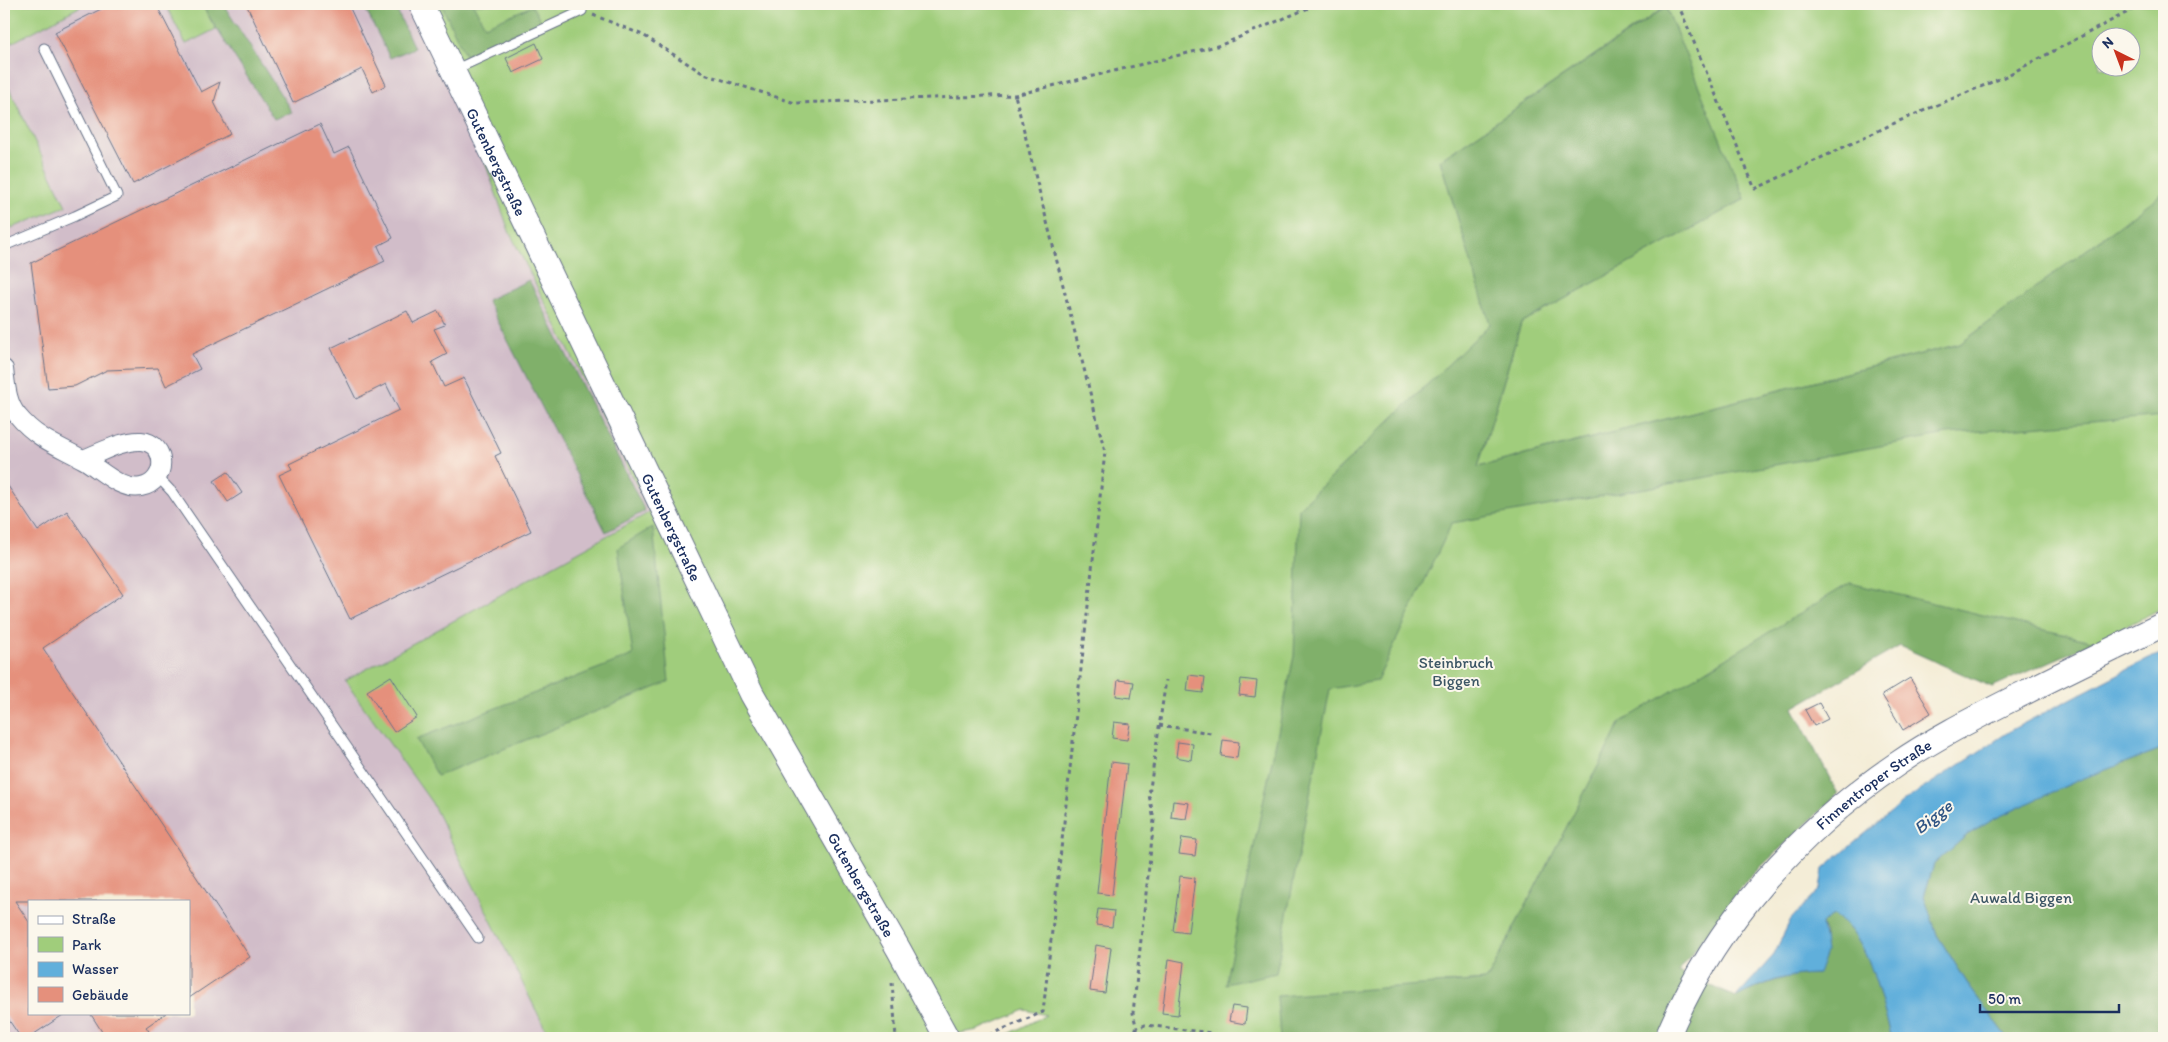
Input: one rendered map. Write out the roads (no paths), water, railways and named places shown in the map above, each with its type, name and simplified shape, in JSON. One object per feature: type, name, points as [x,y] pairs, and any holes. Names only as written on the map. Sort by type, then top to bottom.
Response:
[{"type":"main road","name":"Gutenbergstraße","points":[[421,4],[752,694],[899,950],[947,1038]]},
{"type":"main road","name":"Finnentroper Straße","points":[[1667,1038],[1698,975],[1739,914],[1785,858],[1837,811],[1896,764],[1960,726],[2164,624]]},
{"type":"street","points":[[4,370],[7,395],[17,415],[40,436],[64,451],[83,459],[118,481],[131,486],[141,487],[158,477],[163,462],[161,455],[150,443],[142,441],[123,444],[83,459]]},
{"type":"lane","points":[[453,70],[582,11]]},
{"type":"lane","points":[[4,246],[75,216],[116,196],[44,48]]},
{"type":"lane","points":[[158,477],[172,492],[478,938]]},
{"type":"water","name":"Bigge","points":[[2164,653],[2164,748],[2079,780],[1996,818],[1967,835],[1934,864],[1924,896],[1937,935],[1971,989],[2007,1038],[1892,1038],[1878,988],[1865,954],[1857,938],[1834,915],[1822,924],[1826,952],[1818,974],[1806,974],[1775,980],[1736,997],[1773,956],[1791,919],[1820,889],[1823,869],[1904,801],[2013,729],[2149,658]]},
{"type":"park label","name":"Steinbruch Biggen","points":[[1456,671]]},
{"type":"park label","name":"Auwald Biggen","points":[[2021,897]]}]
